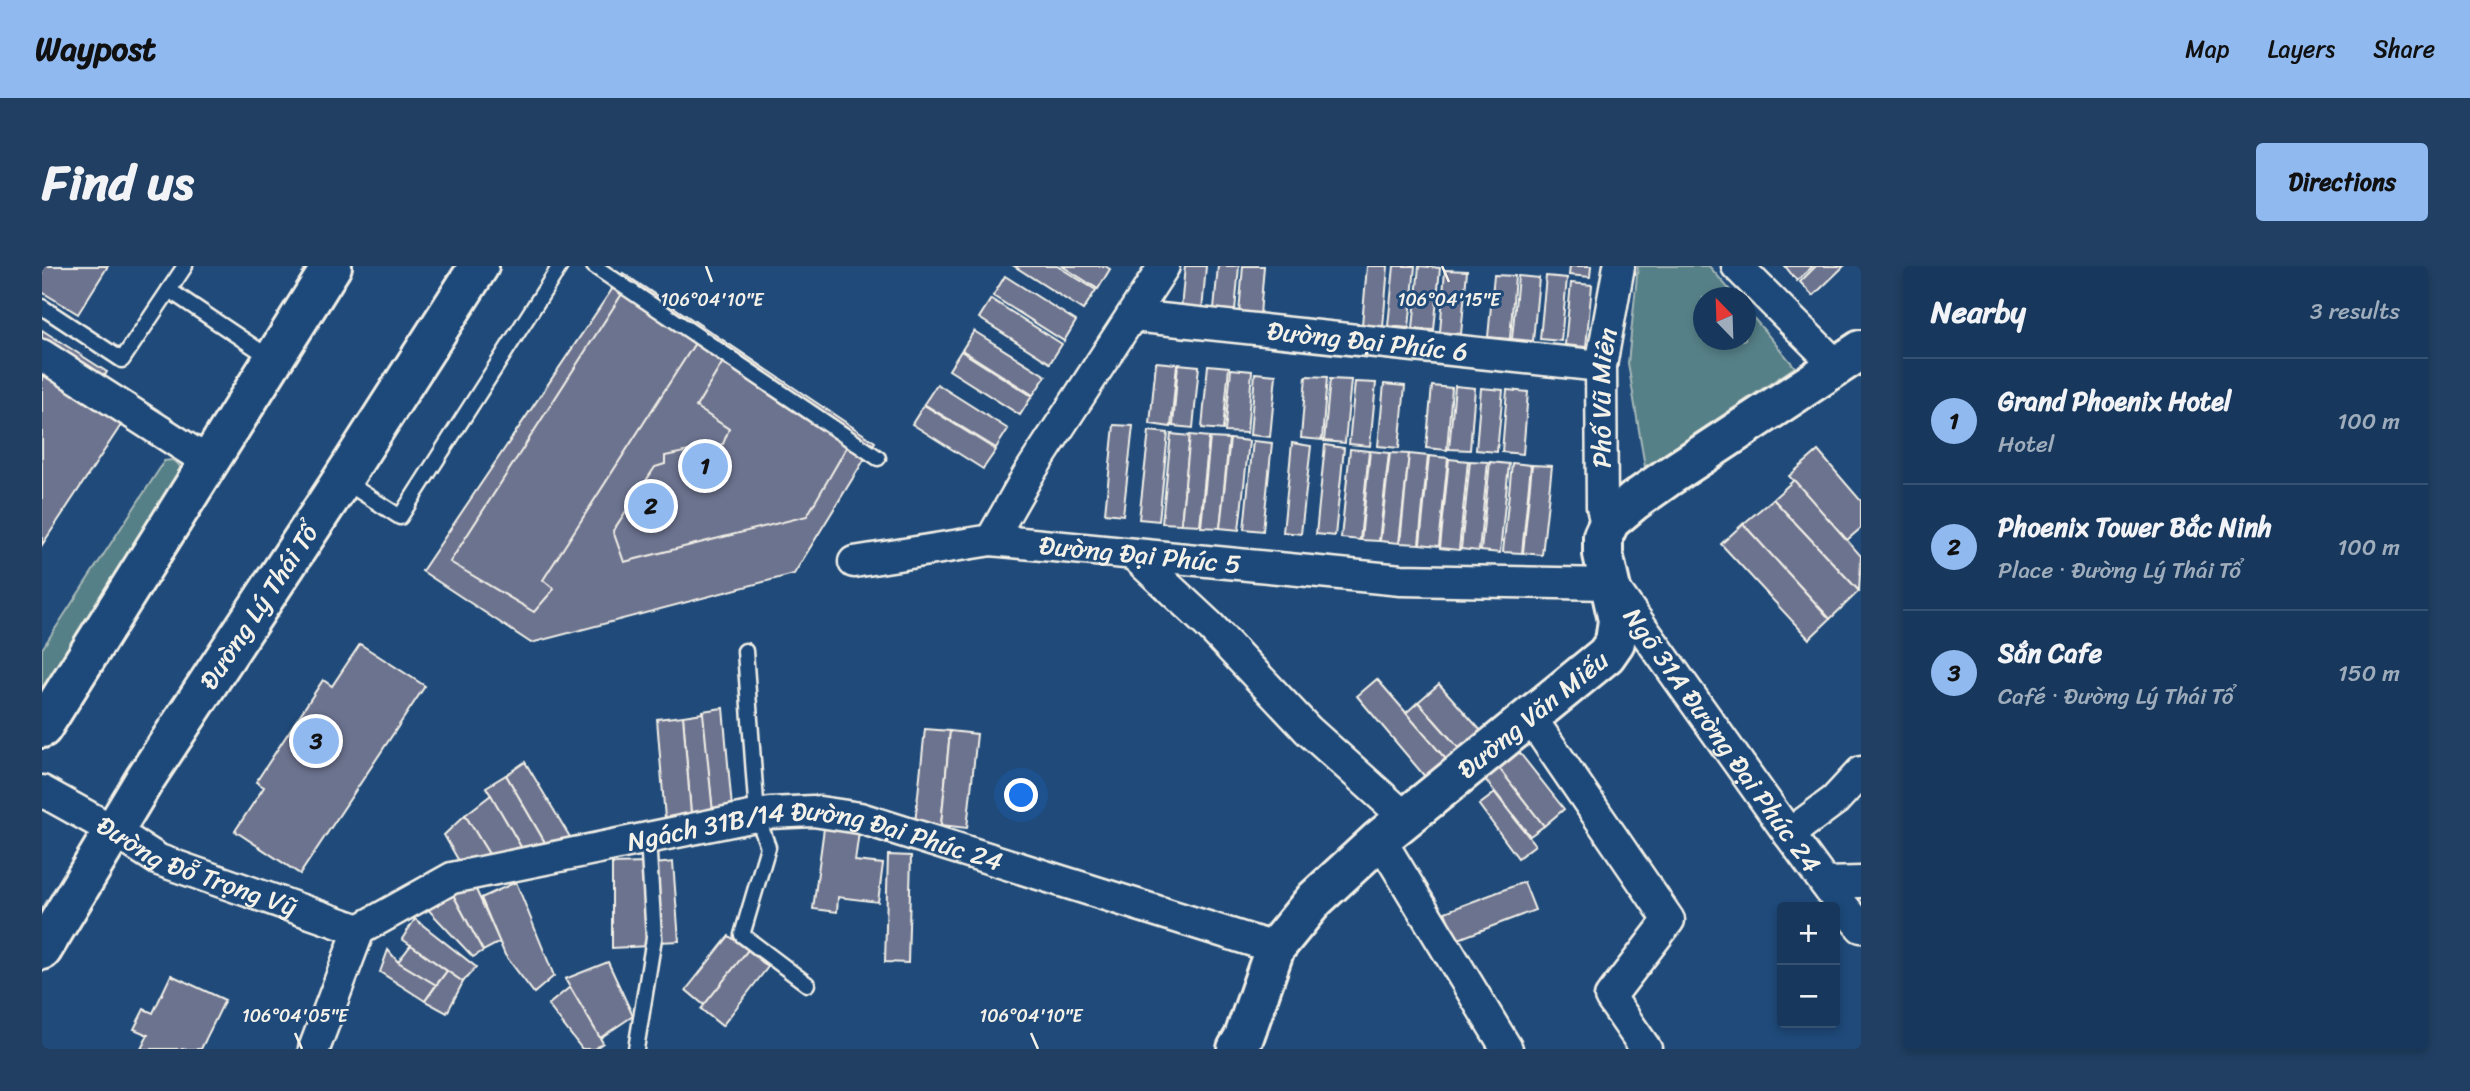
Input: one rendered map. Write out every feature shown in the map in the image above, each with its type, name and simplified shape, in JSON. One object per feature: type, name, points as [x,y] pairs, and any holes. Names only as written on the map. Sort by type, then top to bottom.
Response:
[{"type":"main road","points":[[42,728],[332,266]]},
{"type":"main road","name":"Đường Lý Thái Tổ","points":[[42,950],[145,779],[342,480],[478,266]]},
{"type":"main road","points":[[1607,528],[1610,521],[1633,501],[1849,358]]},
{"type":"main road","name":"Đường Văn Miếu","points":[[1237,1049],[1244,1037],[1275,948],[1315,899],[1393,829],[1606,655],[1615,642],[1618,620],[1603,554],[1603,536],[1607,528]]},
{"type":"street","name":"Đường Đại Phúc 5","points":[[1164,266],[1028,475],[991,540],[1401,580],[1611,584]]},
{"type":"street","name":"Phố Vũ Miên","points":[[1607,528],[1602,507],[1601,366],[1619,266]]},
{"type":"street","points":[[1737,266],[1849,358]]},
{"type":"street","name":"Đường Đại Phúc 6","points":[[1133,316],[1601,366]]},
{"type":"street","points":[[42,355],[209,463]]},
{"type":"street","points":[[854,562],[991,540]]},
{"type":"street","points":[[1134,555],[1210,626],[1308,730],[1393,829],[1507,1049]]},
{"type":"street","name":"Ngõ 31A Đường Đại Phúc 24","points":[[1611,584],[1789,834],[1861,927]]},
{"type":"street","points":[[1531,718],[1669,920],[1611,997],[1646,1049]]},
{"type":"street","points":[[1789,834],[1835,800],[1861,772]]},
{"type":"street","name":"Đường Đỗ Trọng Vỹ","points":[[42,791],[114,831],[159,860],[359,930]]},
{"type":"street","name":"Ngách 31B/14 Đường Đại Phúc 24","points":[[359,930],[452,878],[757,816],[813,811],[860,818],[1275,948]]},
{"type":"street","points":[[1825,883],[1861,882]]},
{"type":"street","points":[[314,1049],[359,930]]},
{"type":"lane","points":[[42,307],[122,360],[185,266]]},
{"type":"lane","points":[[342,480],[400,517],[560,266]]},
{"type":"lane","points":[[594,266],[878,458]]},
{"type":"lane","points":[[169,290],[274,360]]},
{"type":"lane","points":[[745,651],[757,816],[768,847],[742,935],[807,984]]},
{"type":"lane","points":[[636,1049],[654,938],[648,838]]},
{"type":"green space","points":[[1638,266],[1709,266],[1727,287],[1693,287],[1693,350],[1756,350],[1756,321],[1795,367],[1645,467],[1628,363]]},
{"type":"green space","points":[[172,460],[179,465],[182,472],[42,693],[42,649],[164,461]]},
{"type":"building","points":[[42,266],[108,266],[78,314],[42,292]]},
{"type":"building","points":[[1014,266],[1057,266],[1096,290],[1083,310]]},
{"type":"building","points":[[1062,266],[1105,266],[1110,269],[1098,289]]},
{"type":"building","points":[[1185,266],[1206,266],[1202,311],[1181,309]]},
{"type":"building","points":[[1218,266],[1239,266],[1235,311],[1214,309]]},
{"type":"building","points":[[1243,266],[1264,266],[1260,315],[1239,313]]},
{"type":"building","points":[[1367,266],[1388,266],[1383,327],[1362,325]]},
{"type":"building","points":[[1394,266],[1415,266],[1409,328],[1388,326]]},
{"type":"building","points":[[1419,266],[1440,268],[1434,330],[1413,329]]},
{"type":"building","points":[[1570,266],[1591,266],[1590,277],[1569,275]]},
{"type":"building","points":[[1785,266],[1813,266],[1797,281]]},
{"type":"building","points":[[1816,266],[1844,266],[1813,296],[1800,282]]},
{"type":"building","points":[[1445,270],[1467,271],[1461,334],[1440,332]]},
{"type":"building","points":[[623,273],[875,442],[794,574],[531,643],[422,571]]},
{"type":"building","points":[[1494,275],[1515,276],[1510,339],[1488,337]]},
{"type":"building","points":[[1005,276],[1076,321],[1064,341],[993,296]]},
{"type":"building","points":[[1518,276],[1539,278],[1533,341],[1512,339]]},
{"type":"building","points":[[1546,276],[1567,278],[1561,341],[1540,339]]},
{"type":"building","points":[[1571,283],[1592,285],[1586,347],[1565,345]]},
{"type":"building","points":[[622,294],[695,343],[543,580],[554,589],[534,612],[450,562]]},
{"type":"building","points":[[991,299],[1062,344],[1050,363],[979,318]]},
{"type":"building","points":[[42,330],[107,372],[93,393],[127,416],[42,545]]},
{"type":"building","points":[[974,331],[1046,376],[1033,395],[962,350]]},
{"type":"building","points":[[961,351],[1032,396],[1020,415],[949,370]]},
{"type":"building","points":[[724,360],[851,440],[807,516],[624,562],[613,531],[655,467],[665,464],[665,456],[723,444],[729,429],[696,407]]},
{"type":"building","points":[[1156,362],[1177,364],[1171,427],[1150,424]]},
{"type":"building","points":[[1178,364],[1199,366],[1193,428],[1173,426]]},
{"type":"building","points":[[1208,365],[1229,367],[1223,430],[1202,428]]},
{"type":"building","points":[[1231,369],[1252,371],[1247,433],[1225,432]]},
{"type":"building","points":[[1255,373],[1276,375],[1270,437],[1250,435]]},
{"type":"building","points":[[1306,376],[1327,377],[1322,440],[1301,438]]},
{"type":"building","points":[[1330,379],[1351,380],[1345,443],[1324,441]]},
{"type":"building","points":[[1355,382],[1376,383],[1370,446],[1349,444]]},
{"type":"building","points":[[937,384],[1008,429],[996,448],[924,404]]},
{"type":"building","points":[[1384,384],[1405,386],[1399,448],[1378,446]]},
{"type":"building","points":[[1432,386],[1452,388],[1447,450],[1426,448]]},
{"type":"building","points":[[1455,386],[1475,388],[1470,450],[1449,449]]},
{"type":"building","points":[[1481,388],[1503,390],[1497,452],[1476,450]]},
{"type":"building","points":[[1507,390],[1528,392],[1523,454],[1502,452]]},
{"type":"building","points":[[924,405],[996,450],[983,469],[912,424]]},
{"type":"building","points":[[1114,425],[1133,426],[1123,515],[1105,513]]},
{"type":"building","points":[[1149,431],[1168,433],[1159,521],[1139,519]]},
{"type":"building","points":[[1171,434],[1190,436],[1181,524],[1162,523]]},
{"type":"building","points":[[1190,435],[1209,437],[1200,525],[1181,524]]},
{"type":"building","points":[[1210,438],[1229,439],[1220,528],[1201,527]]},
{"type":"building","points":[[1230,439],[1249,441],[1239,530],[1220,528]]},
{"type":"building","points":[[1253,441],[1272,443],[1263,531],[1244,529]]},
{"type":"building","points":[[1292,443],[1311,446],[1301,534],[1283,532]]},
{"type":"building","points":[[1325,445],[1344,448],[1335,536],[1316,534]]},
{"type":"building","points":[[1350,449],[1369,451],[1360,540],[1341,538]]},
{"type":"building","points":[[1370,451],[1389,453],[1379,541],[1361,540]]},
{"type":"building","points":[[1818,451],[1861,501],[1861,528],[1847,540],[1789,476]]},
{"type":"building","points":[[1390,453],[1409,454],[1399,543],[1380,541]]},
{"type":"building","points":[[1409,454],[1428,456],[1419,544],[1400,543]]},
{"type":"building","points":[[1429,456],[1448,458],[1439,546],[1420,544]]},
{"type":"building","points":[[1449,459],[1468,461],[1459,550],[1440,548]]},
{"type":"building","points":[[1470,461],[1488,462],[1479,551],[1461,549]]},
{"type":"building","points":[[1490,462],[1509,464],[1500,553],[1481,551]]},
{"type":"building","points":[[1512,463],[1531,465],[1522,553],[1503,552]]},
{"type":"building","points":[[1532,465],[1552,466],[1542,555],[1523,553]]},
{"type":"building","points":[[1794,480],[1861,556],[1859,591],[1773,499]]},
{"type":"building","points":[[1773,499],[1859,591],[1830,619],[1743,524]]},
{"type":"building","points":[[1743,524],[1830,619],[1809,639],[1721,544]]},
{"type":"building","points":[[360,644],[425,686],[300,874],[235,831],[264,787],[256,782],[323,680],[332,686]]},
{"type":"building","points":[[1377,679],[1453,767],[1432,785],[1357,696]]},
{"type":"building","points":[[1439,684],[1491,742],[1469,760],[1418,702]]},
{"type":"building","points":[[1418,702],[1469,760],[1456,771],[1406,713]]},
{"type":"building","points":[[723,708],[733,819],[714,823],[702,711]]},
{"type":"building","points":[[703,713],[714,823],[692,827],[683,716]]},
{"type":"building","points":[[683,716],[692,827],[666,831],[657,719]]},
{"type":"building","points":[[925,729],[950,731],[941,825],[915,823]]},
{"type":"building","points":[[950,731],[977,734],[967,828],[941,825]]},
{"type":"building","points":[[1519,752],[1564,809],[1544,826],[1498,767]]},
{"type":"building","points":[[525,762],[576,847],[551,853],[506,775]]},
{"type":"building","points":[[1498,767],[1544,826],[1530,836],[1484,778]]},
{"type":"building","points":[[506,775],[551,853],[528,859],[486,787]]},
{"type":"building","points":[[1495,793],[1535,845],[1518,858],[1479,805]]},
{"type":"building","points":[[491,795],[528,859],[495,864],[465,815]]},
{"type":"building","points":[[465,815],[495,864],[464,870],[444,835]]},
{"type":"building","points":[[824,828],[859,832],[855,861],[883,864],[878,902],[838,897],[837,912],[813,909]]},
{"type":"building","points":[[888,855],[911,856],[908,963],[885,962]]},
{"type":"building","points":[[673,862],[679,941],[658,942],[655,864]]},
{"type":"building","points":[[645,863],[648,946],[612,948],[612,864]]},
{"type":"building","points":[[472,881],[500,942],[483,951],[451,891]]},
{"type":"building","points":[[516,882],[554,976],[534,993],[505,955],[481,898]]},
{"type":"building","points":[[1524,882],[1535,910],[1456,940],[1445,912]]},
{"type":"building","points":[[451,891],[483,951],[473,957],[421,902]]},
{"type":"building","points":[[415,919],[476,967],[463,982],[402,939]]},
{"type":"building","points":[[729,936],[748,950],[704,1005],[686,990]]},
{"type":"building","points":[[411,945],[447,971],[436,985],[398,962]]},
{"type":"building","points":[[388,950],[398,962],[436,985],[425,1001],[380,972]]},
{"type":"building","points":[[748,950],[768,967],[722,1026],[701,1009]]},
{"type":"building","points":[[608,962],[633,1016],[600,1038],[565,979]]},
{"type":"building","points":[[447,971],[463,982],[447,1013],[425,1001]]},
{"type":"building","points":[[171,975],[225,1000],[201,1049],[141,1049],[148,1035],[134,1029],[144,1009],[153,1013]]},
{"type":"building","points":[[570,987],[603,1043],[594,1049],[582,1049],[548,1005]]},
{"type":"place","name":"Grand Phoenix Hotel","points":[[705,466]]},
{"type":"place","name":"Phoenix Tower Bắc Ninh","points":[[651,506]]},
{"type":"place","name":"Sắn Cafe","points":[[316,741]]}]
